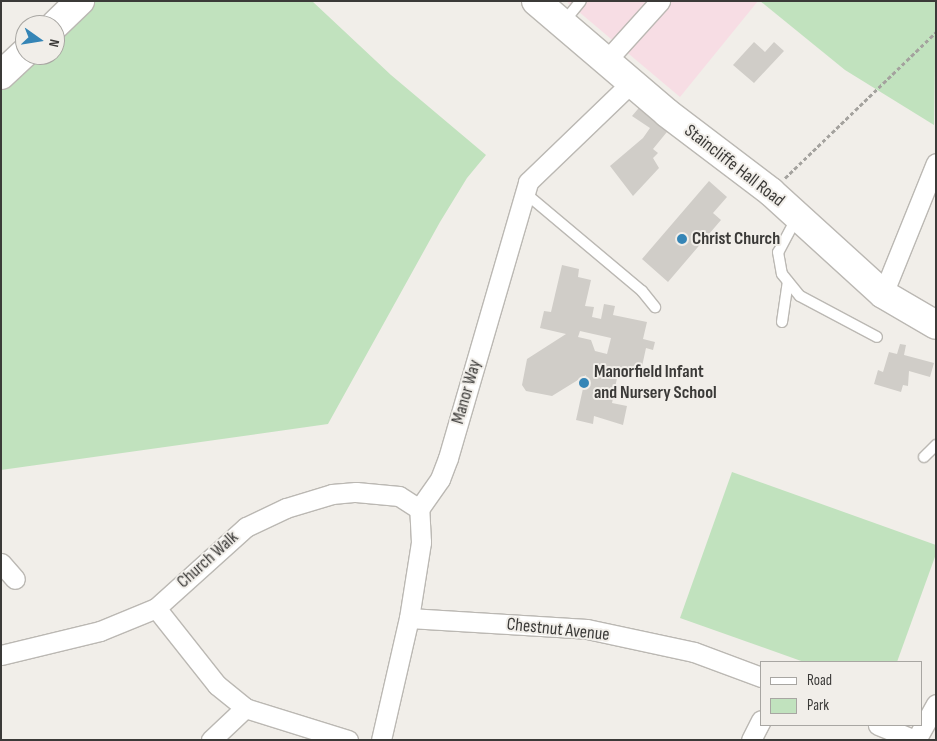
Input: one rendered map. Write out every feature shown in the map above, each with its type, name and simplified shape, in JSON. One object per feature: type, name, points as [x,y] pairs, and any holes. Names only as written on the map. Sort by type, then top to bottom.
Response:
[{"type":"street","points":[[65,15],[80,1]]},
{"type":"street","name":"Staincliffe Hall Road","points":[[536,1],[631,83],[771,192],[883,294],[936,325]]},
{"type":"street","points":[[606,61],[660,1]]},
{"type":"street","points":[[1,75],[15,62]]},
{"type":"street","name":"Manor Way","points":[[419,509],[440,479],[448,458],[528,182],[631,83]]},
{"type":"street","points":[[883,294],[936,163]]},
{"type":"street","name":"Church Walk","points":[[1,655],[100,631],[156,608],[246,527],[286,508],[332,494],[356,492],[399,496],[419,509]]},
{"type":"street","points":[[381,740],[409,618],[422,542],[419,509]]},
{"type":"street","points":[[1,563],[15,579]]},
{"type":"street","points":[[156,608],[217,684],[245,708],[348,740]]},
{"type":"street","name":"Chestnut Avenue","points":[[409,618],[587,629],[694,652],[760,677]]},
{"type":"street","points":[[880,726],[915,740],[936,704]]},
{"type":"street","points":[[211,740],[245,708]]},
{"type":"street","points":[[751,740],[760,722]]},
{"type":"lane","points":[[562,24],[581,1]]},
{"type":"lane","points":[[524,192],[642,291],[655,307]]},
{"type":"lane","points":[[798,217],[778,252],[782,274],[800,296],[877,337]]},
{"type":"lane","points":[[782,322],[788,282]]},
{"type":"lane","points":[[924,457],[936,445]]},
{"type":"path","points":[[771,192],[936,32]]},
{"type":"shaded area","points":[[566,1],[758,1],[680,97]]},
{"type":"green space","points":[[80,1],[312,1],[391,75],[486,155],[467,178],[440,222],[328,424],[1,470],[1,75],[15,63],[15,65],[65,65],[65,15]]},
{"type":"green space","points":[[760,1],[936,1],[934,125],[845,70]]},
{"type":"green space","points":[[732,472],[936,545],[936,554],[897,661],[801,661],[680,618]]},
{"type":"building","points":[[754,42],[765,52],[774,42],[784,51],[754,83],[733,65]]},
{"type":"building","points":[[643,103],[671,127],[653,149],[658,153],[653,158],[659,168],[633,196],[610,166],[643,138],[650,128],[632,116]]},
{"type":"building","name":"Christ Church","points":[[709,181],[727,197],[713,213],[721,220],[668,282],[642,259]]},
{"type":"building","points":[[562,265],[579,269],[578,277],[591,280],[585,306],[594,307],[592,317],[601,319],[604,304],[615,306],[613,315],[647,322],[643,339],[655,342],[653,350],[646,348],[641,371],[623,367],[622,374],[618,373],[612,403],[627,406],[623,425],[594,416],[593,424],[576,420],[586,375],[552,396],[526,391],[522,385],[527,359],[566,334],[540,328],[544,311],[551,312]],"holes":[[[580,331],[611,338],[607,354],[595,351],[591,340],[578,337]]]},
{"type":"building","points":[[900,344],[906,345],[904,355],[934,363],[930,377],[909,371],[908,386],[903,385],[901,392],[874,384],[878,370],[883,372],[889,352],[897,354]]},
{"type":"place","name":"Christ Church","points":[[682,239]]},
{"type":"place","name":"Manorfield Infant and Nursery School","points":[[584,383]]}]
